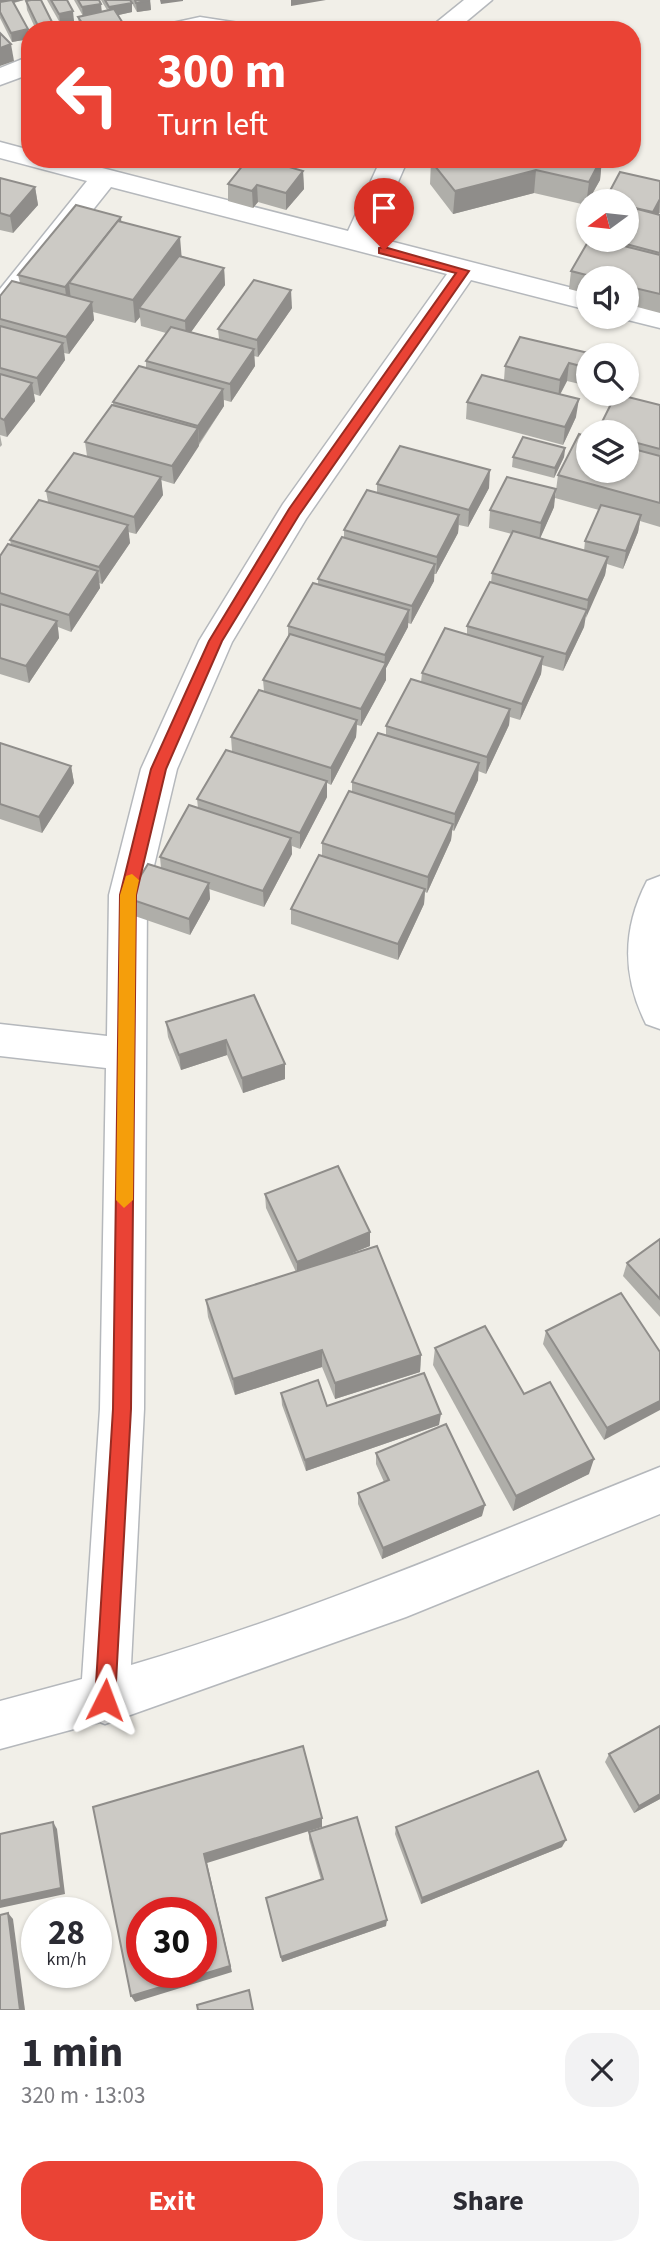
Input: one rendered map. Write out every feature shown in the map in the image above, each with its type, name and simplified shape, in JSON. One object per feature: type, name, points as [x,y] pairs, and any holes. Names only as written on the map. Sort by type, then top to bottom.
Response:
[{"type":"street","points":[[451,21],[480,0]]},
{"type":"street","points":[[0,77],[21,68]]},
{"type":"street","points":[[0,150],[21,156]]},
{"type":"street","points":[[68,168],[576,298]]},
{"type":"street","points":[[357,243],[394,168]]},
{"type":"street","points":[[0,308],[105,177]]},
{"type":"street","points":[[105,1700],[122,1409],[124,1054],[128,895],[159,769],[216,641],[287,523],[463,271]]},
{"type":"street","points":[[639,314],[660,319]]},
{"type":"street","points":[[660,891],[649,917],[647,980],[660,1013]]},
{"type":"street","points":[[0,1040],[124,1054]]},
{"type":"street","points":[[0,1725],[105,1700],[419,1591],[660,1489]]},
{"type":"building","points":[[12,0],[24,21],[21,21],[21,31],[11,33],[0,12],[0,2]]},
{"type":"building","points":[[41,0],[52,21],[36,21],[26,1]]},
{"type":"building","points":[[51,0],[67,0],[73,11],[59,14]]},
{"type":"building","points":[[78,0],[99,0],[101,4],[82,7]]},
{"type":"building","points":[[105,0],[130,0],[132,3],[109,7]]},
{"type":"building","points":[[114,9],[122,21],[81,21],[78,17]]},
{"type":"building","points":[[0,33],[11,44],[0,48]]},
{"type":"building","points":[[241,168],[293,168],[303,171],[286,193],[257,185],[252,191],[228,184]]},
{"type":"building","points":[[437,168],[596,168],[589,182],[536,170],[455,191]]},
{"type":"building","points":[[620,172],[660,181],[660,199],[653,212],[639,209],[639,189],[611,189]]},
{"type":"building","points":[[0,178],[35,187],[10,216],[0,213]]},
{"type":"building","points":[[76,205],[121,217],[65,287],[18,275]]},
{"type":"building","points":[[639,209],[660,215],[660,253],[639,247]]},
{"type":"building","points":[[118,221],[180,237],[133,300],[69,283]]},
{"type":"building","points":[[639,250],[660,255],[660,294],[639,289],[639,266],[576,266],[576,272],[571,271],[582,252],[639,252]]},
{"type":"building","points":[[179,256],[224,268],[185,321],[139,308]]},
{"type":"building","points":[[254,280],[291,290],[257,340],[218,329]]},
{"type":"building","points":[[12,281],[92,302],[66,337],[0,319],[0,296]]},
{"type":"building","points":[[0,326],[63,343],[37,378],[0,368]]},
{"type":"building","points":[[171,327],[254,349],[230,384],[146,361]]},
{"type":"building","points":[[520,337],[576,350],[576,365],[569,363],[560,380],[505,366]]},
{"type":"building","points":[[139,366],[223,389],[198,426],[113,402]]},
{"type":"building","points":[[0,374],[32,383],[4,420],[0,418]]},
{"type":"building","points":[[482,375],[576,398],[576,405],[565,427],[467,402]]},
{"type":"building","points":[[639,400],[660,405],[660,449],[639,443],[639,420],[603,420],[610,406],[639,406]]},
{"type":"building","points":[[112,405],[198,428],[172,466],[85,442]]},
{"type":"building","points":[[523,437],[565,448],[555,468],[513,457]]},
{"type":"building","points":[[576,440],[576,480],[558,475]]},
{"type":"building","points":[[400,446],[490,470],[469,510],[377,484]]},
{"type":"building","points":[[639,450],[660,456],[660,503],[587,483],[639,483]]},
{"type":"building","points":[[74,453],[161,477],[134,517],[46,491]]},
{"type":"building","points":[[507,477],[556,489],[541,523],[490,510]]},
{"type":"building","points":[[367,490],[459,515],[437,557],[344,530]]},
{"type":"building","points":[[39,500],[128,525],[99,567],[10,540]]},
{"type":"building","points":[[601,505],[641,515],[626,551],[585,541]]},
{"type":"building","points":[[513,531],[608,557],[588,600],[492,573]]},
{"type":"building","points":[[342,537],[435,564],[412,606],[318,579]]},
{"type":"building","points":[[8,544],[98,571],[69,615],[0,593],[0,556]]},
{"type":"building","points":[[490,582],[587,610],[566,654],[467,626]]},
{"type":"building","points":[[313,583],[409,610],[385,655],[288,626]]},
{"type":"building","points":[[0,604],[57,621],[26,666],[0,658]]},
{"type":"building","points":[[445,628],[543,657],[522,704],[422,673]]},
{"type":"building","points":[[290,634],[386,663],[361,709],[263,680]]},
{"type":"building","points":[[411,679],[510,709],[487,757],[386,726]]},
{"type":"building","points":[[259,690],[357,720],[331,768],[231,737]]},
{"type":"building","points":[[378,733],[479,763],[455,814],[352,782]]},
{"type":"building","points":[[0,743],[71,766],[39,817],[0,804]]},
{"type":"building","points":[[226,750],[327,781],[300,833],[197,799]]},
{"type":"building","points":[[349,791],[453,824],[428,877],[322,843]]},
{"type":"building","points":[[189,805],[291,838],[263,891],[160,857]]},
{"type":"building","points":[[319,855],[425,889],[398,944],[291,909]]},
{"type":"building","points":[[148,864],[209,883],[189,919],[127,898]]},
{"type":"building","points":[[254,995],[285,1064],[242,1078],[226,1040],[179,1055],[166,1022]]},
{"type":"building","points":[[338,1166],[370,1232],[297,1262],[265,1194]]},
{"type":"building","points":[[660,1239],[660,1299],[627,1263]]},
{"type":"building","points":[[377,1246],[421,1355],[335,1383],[322,1350],[233,1379],[206,1300]]},
{"type":"building","points":[[621,1293],[660,1352],[660,1401],[607,1428],[546,1331]]},
{"type":"building","points":[[485,1326],[524,1394],[550,1382],[594,1459],[516,1496],[435,1348]]},
{"type":"building","points":[[424,1373],[441,1414],[305,1460],[281,1393],[318,1380],[327,1406]]},
{"type":"building","points":[[446,1424],[485,1505],[383,1548],[358,1493],[389,1480],[376,1453]]},
{"type":"building","points":[[660,1726],[660,1794],[639,1806],[609,1754]]},
{"type":"building","points":[[303,1746],[322,1818],[204,1854],[214,1897],[126,1897],[126,1971],[93,1807]]},
{"type":"building","points":[[538,1771],[566,1840],[422,1898],[396,1827]]},
{"type":"building","points":[[357,1817],[387,1920],[281,1957],[266,1898],[323,1879],[309,1832]]},
{"type":"building","points":[[53,1822],[61,1888],[0,1901],[0,1834]]},
{"type":"building","points":[[217,1910],[230,1966],[217,1970]]},
{"type":"building","points":[[8,1913],[20,2010],[0,2010],[0,1915]]},
{"type":"building","points":[[129,1988],[157,1988],[131,1996]]},
{"type":"building","points":[[249,1990],[253,2010],[198,2010],[197,2005]]},
{"type":"slow traffic","points":[[124,1200],[124,1054],[128,895],[132,880]]},
{"type":"route","points":[[105,1700],[122,1409],[124,1054],[128,895],[159,769],[216,641],[294,512],[463,271],[384,250]]}]
